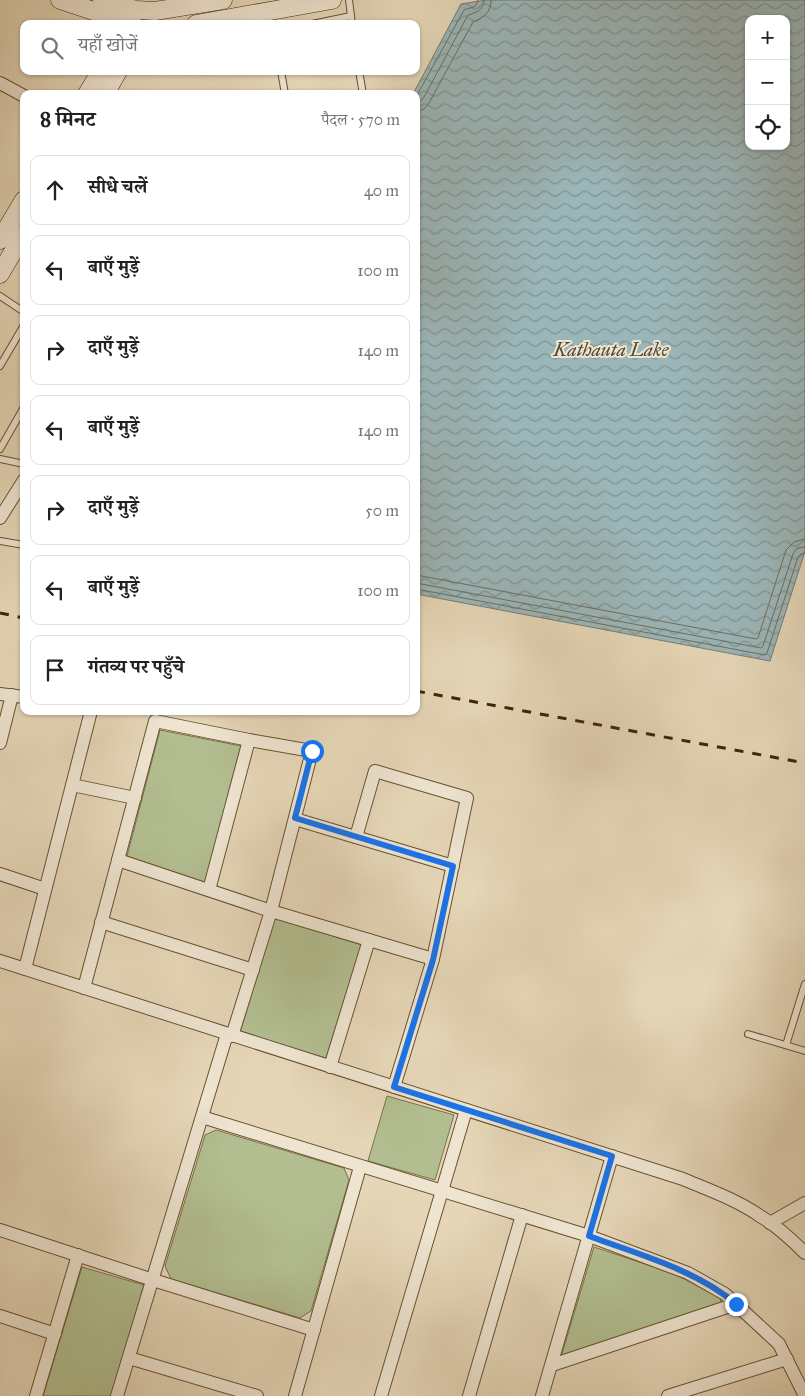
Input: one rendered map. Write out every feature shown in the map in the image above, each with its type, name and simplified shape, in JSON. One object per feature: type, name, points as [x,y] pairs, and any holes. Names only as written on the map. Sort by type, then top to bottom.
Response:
[{"type":"street","points":[[60,0],[137,12],[223,0]]},
{"type":"street","points":[[102,0],[137,12]]},
{"type":"street","points":[[226,20],[271,14],[332,0]]},
{"type":"street","points":[[89,90],[99,75]]},
{"type":"street","points":[[107,90],[116,75]]},
{"type":"street","points":[[0,84],[20,94]]},
{"type":"street","points":[[0,240],[20,207]]},
{"type":"street","points":[[0,274],[20,240]]},
{"type":"street","points":[[0,518],[20,486]]},
{"type":"street","points":[[0,743],[12,695]]},
{"type":"street","points":[[25,969],[90,715]]},
{"type":"street","points":[[84,988],[155,721],[312,751],[271,911],[253,970],[202,1117],[118,1396]]},
{"type":"street","points":[[209,890],[249,740]]},
{"type":"street","points":[[356,837],[375,771],[467,798],[433,960],[394,1087]]},
{"type":"street","points":[[72,785],[134,798]]},
{"type":"street","points":[[295,818],[453,866]]},
{"type":"street","points":[[118,860],[271,911],[433,960]]},
{"type":"street","points":[[0,874],[45,889]]},
{"type":"street","points":[[102,922],[253,970]]},
{"type":"street","points":[[330,1067],[369,940]]},
{"type":"street","points":[[0,961],[683,1179],[723,1195],[760,1215],[787,1235],[805,1253]]},
{"type":"street","points":[[381,1396],[466,1110]]},
{"type":"street","points":[[202,1117],[589,1236],[688,1273],[725,1294],[779,1344],[804,1396]]},
{"type":"street","points":[[542,1396],[612,1156]]},
{"type":"street","points":[[295,1396],[360,1167]]},
{"type":"street","points":[[770,1223],[805,1203]]},
{"type":"street","points":[[469,1396],[522,1215]]},
{"type":"street","points":[[0,1230],[314,1330]]},
{"type":"street","points":[[36,1396],[78,1256]]},
{"type":"street","points":[[552,1364],[736,1304]]},
{"type":"street","points":[[0,1316],[55,1334]]},
{"type":"street","points":[[129,1358],[257,1396]]},
{"type":"street","points":[[668,1396],[787,1359]]},
{"type":"lane","points":[[349,0],[352,20]]},
{"type":"lane","points":[[332,20],[351,16]]},
{"type":"lane","points":[[282,75],[284,90]]},
{"type":"lane","points":[[361,75],[362,90]]},
{"type":"lane","points":[[0,296],[20,309]]},
{"type":"lane","points":[[0,366],[20,332]]},
{"type":"lane","points":[[0,449],[20,413]]},
{"type":"lane","points":[[0,458],[20,463]]},
{"type":"lane","points":[[0,542],[20,544]]},
{"type":"lane","points":[[786,1045],[805,984]]},
{"type":"lane","points":[[748,1034],[805,1051]]},
{"type":"green space","points":[[160,730],[241,746],[206,883],[127,856]]},
{"type":"green space","points":[[275,918],[362,945],[326,1058],[240,1032]]},
{"type":"green space","points":[[387,1096],[454,1115],[435,1180],[368,1161]]},
{"type":"green space","points":[[216,1130],[344,1168],[349,1180],[311,1311],[300,1318],[171,1279],[165,1266],[205,1135]]},
{"type":"green space","points":[[594,1247],[675,1274],[720,1298],[721,1303],[561,1357]]},
{"type":"green space","points":[[82,1267],[144,1285],[112,1396],[43,1396]]},
{"type":"water","name":"Kathauta Lake","points":[[486,0],[805,0],[805,551],[770,661],[420,595],[420,90],[415,90],[461,4]]},
{"type":"railway","points":[[0,613],[20,617]]},
{"type":"railway","points":[[420,692],[805,763]]},
{"type":"route","points":[[312,751],[295,818],[453,866],[433,960],[394,1087],[612,1156],[589,1236],[688,1273],[725,1294],[736,1304]]}]
